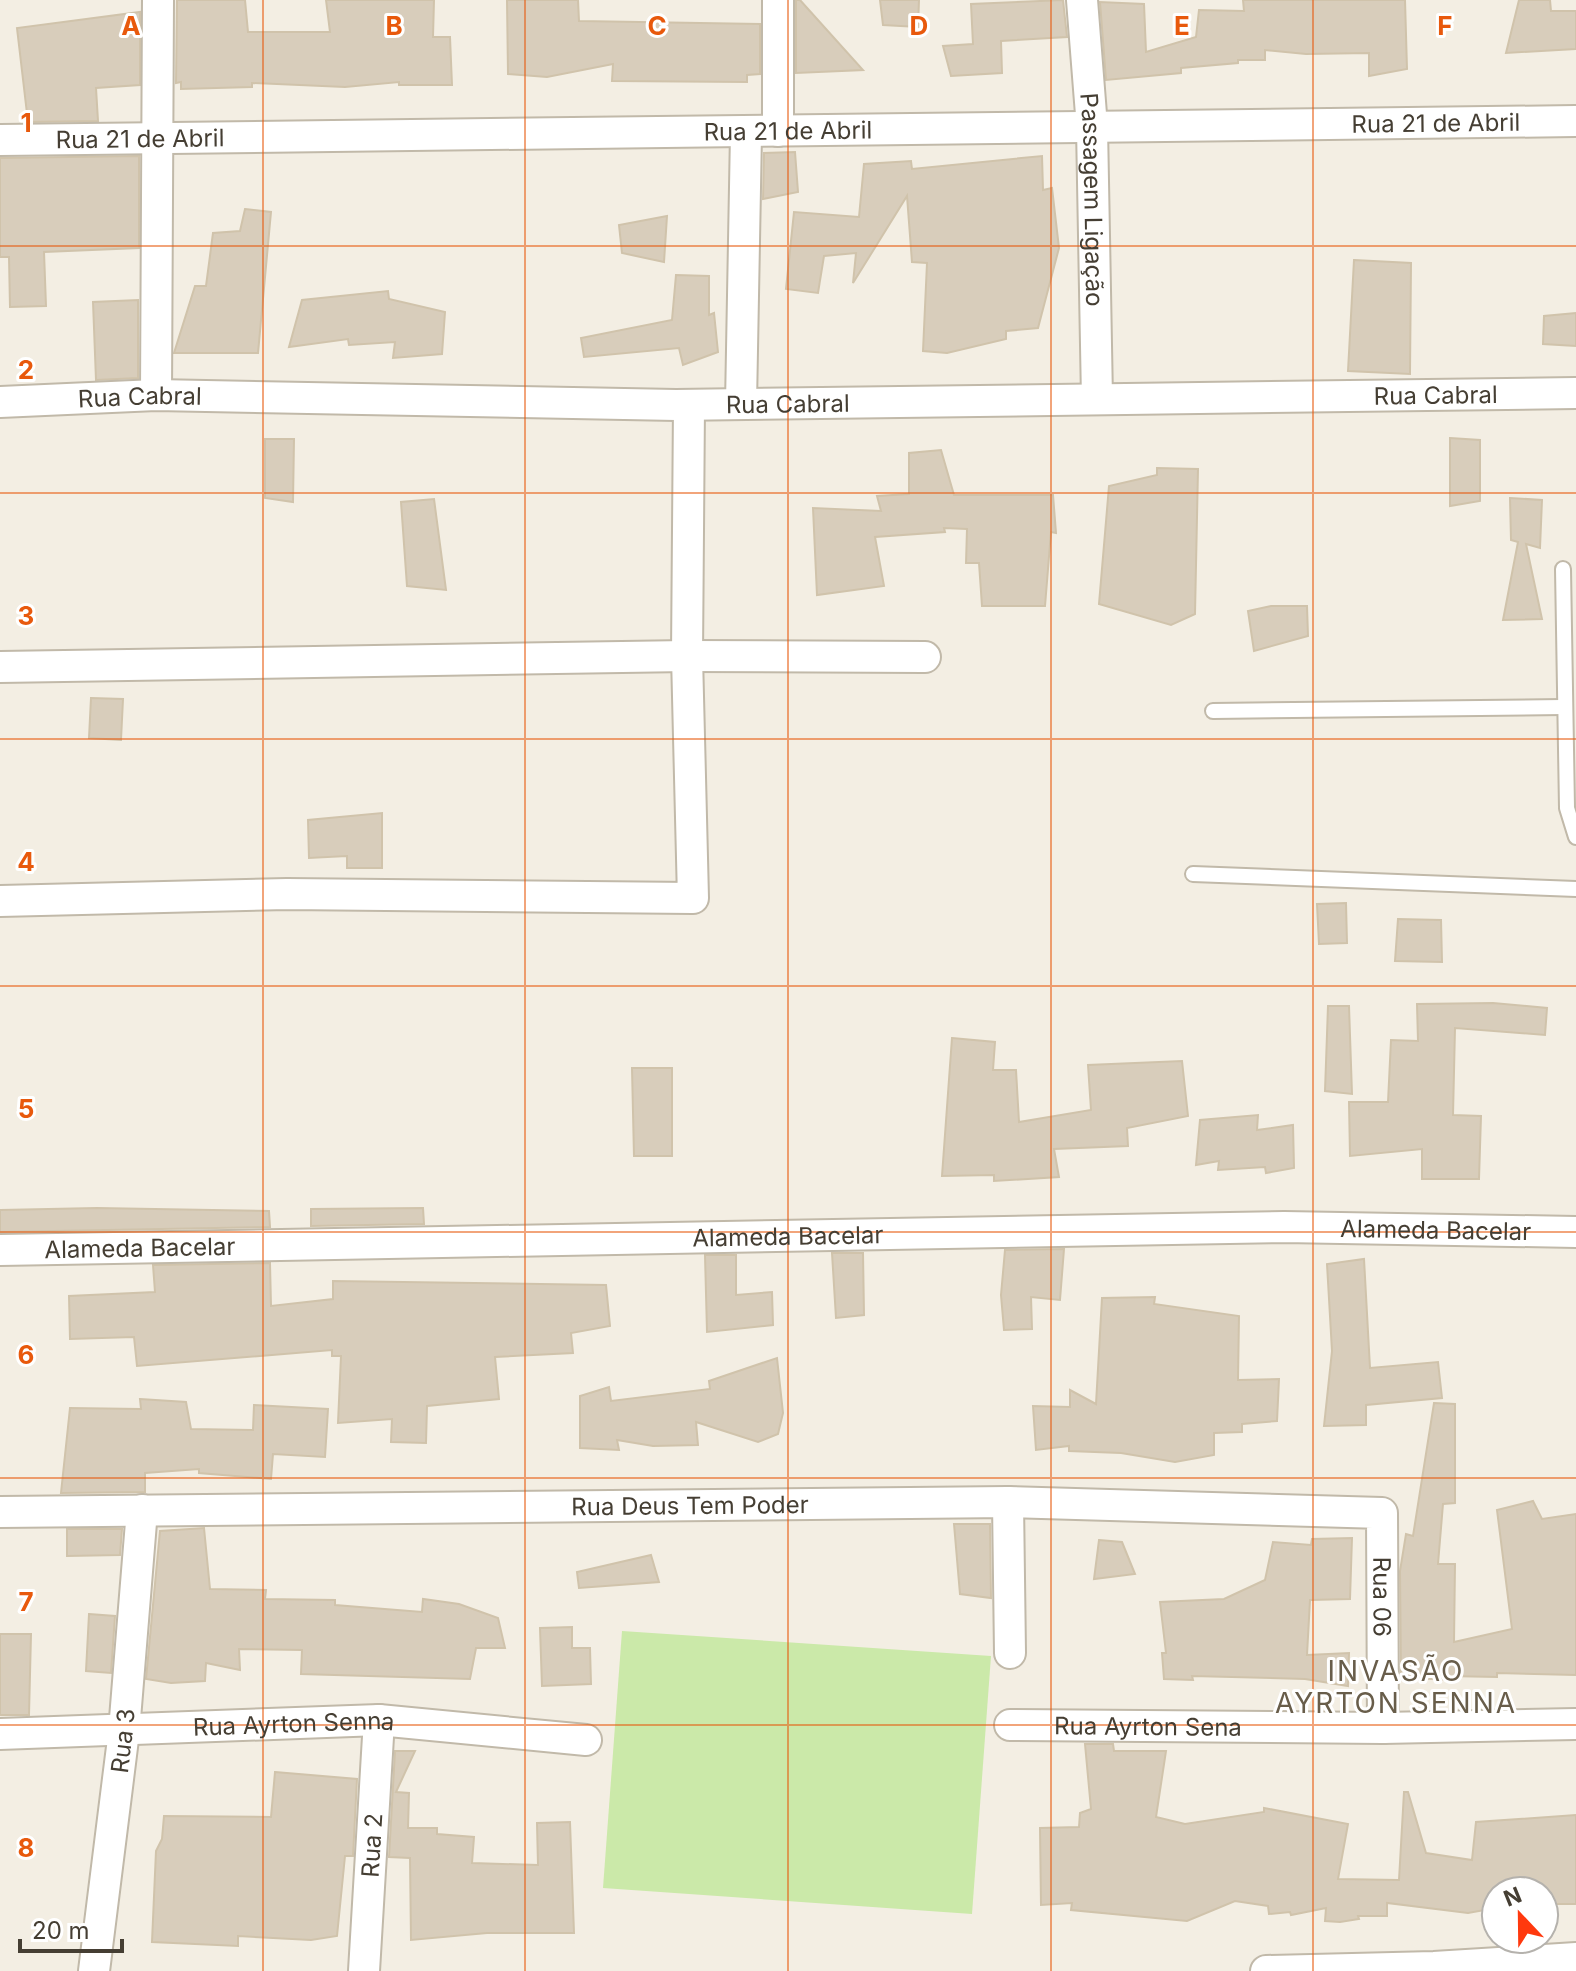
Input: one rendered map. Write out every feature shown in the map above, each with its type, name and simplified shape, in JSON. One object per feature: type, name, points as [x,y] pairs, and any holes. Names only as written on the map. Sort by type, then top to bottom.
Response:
[{"type":"street","points":[[156,395],[158,0]]},
{"type":"street","points":[[778,0],[778,131]]},
{"type":"street","name":"Passagem Ligação","points":[[1082,0],[1092,127],[1097,399]]},
{"type":"street","name":"Rua 21 de Abril","points":[[0,140],[1576,121]]},
{"type":"street","points":[[741,404],[746,133]]},
{"type":"street","name":"Rua Cabral","points":[[0,402],[156,395],[689,405],[1576,393]]},
{"type":"street","points":[[0,901],[287,894],[693,898],[687,656],[689,405]]},
{"type":"street","points":[[0,667],[687,656],[925,657]]},
{"type":"street","name":"Alameda Bacelar","points":[[0,1250],[1284,1227],[1576,1232]]},
{"type":"street","points":[[1008,1502],[1010,1653]]},
{"type":"street","name":"Rua Deus Tem Poder","points":[[0,1512],[1008,1502],[1382,1513]]},
{"type":"street","name":"Rua 3","points":[[94,1971],[124,1731],[142,1510]]},
{"type":"street","name":"Rua 06","points":[[1382,1513],[1383,1728]]},
{"type":"street","name":"Rua Ayrton Senna","points":[[0,1734],[379,1720],[586,1740]]},
{"type":"street","name":"Rua 2","points":[[364,1971],[379,1720]]},
{"type":"street","name":"Rua Ayrton Sena","points":[[1010,1725],[1383,1728],[1576,1724]]},
{"type":"street","points":[[1266,1971],[1434,1969],[1576,1958]]},
{"type":"lane","points":[[1563,569],[1567,808],[1576,837]]},
{"type":"lane","points":[[1213,711],[1563,707]]},
{"type":"lane","points":[[1193,874],[1576,889]]},
{"type":"green space","points":[[622,1631],[991,1656],[972,1914],[603,1888]]},
{"type":"building","points":[[177,0],[245,0],[248,32],[330,32],[326,0],[434,0],[433,37],[450,37],[452,85],[399,85],[399,82],[345,87],[252,83],[252,87],[181,89],[181,82],[176,83]]},
{"type":"building","points":[[507,0],[578,0],[579,21],[760,24],[760,74],[747,75],[747,82],[612,81],[613,64],[547,77],[508,74]]},
{"type":"building","points":[[796,0],[800,0],[863,70],[796,73]]},
{"type":"building","points":[[880,0],[919,0],[918,27],[883,25]]},
{"type":"building","points":[[1063,0],[1067,37],[1001,41],[1002,73],[951,76],[943,46],[973,44],[971,4]]},
{"type":"building","points":[[1243,0],[1405,0],[1407,69],[1369,76],[1369,53],[1306,54],[1265,50],[1265,60],[1238,60],[1238,63],[1181,68],[1181,73],[1106,80],[1100,2],[1144,4],[1146,52],[1196,37],[1199,10],[1244,11]]},
{"type":"building","points":[[1519,0],[1550,0],[1551,11],[1576,11],[1576,49],[1506,53]]},
{"type":"building","points":[[140,12],[140,85],[96,88],[98,121],[28,122],[17,28]]},
{"type":"building","points":[[795,152],[798,192],[763,199],[764,153]]},
{"type":"building","points":[[139,156],[139,248],[44,252],[46,306],[10,307],[9,257],[0,257],[0,158]]},
{"type":"building","points":[[1042,156],[1043,190],[1052,188],[1059,248],[1038,328],[1006,331],[1006,339],[947,353],[923,351],[927,263],[912,262],[907,196],[853,283],[856,253],[824,256],[818,293],[786,289],[794,212],[859,217],[864,164],[911,161],[912,169]]},
{"type":"building","points":[[245,209],[271,212],[258,353],[174,353],[195,286],[206,286],[213,233],[240,231]]},
{"type":"building","points":[[667,216],[664,262],[622,253],[619,225]]},
{"type":"building","points":[[1354,260],[1411,263],[1410,374],[1348,371]]},
{"type":"building","points":[[676,275],[709,276],[709,315],[714,313],[718,352],[683,365],[679,348],[584,357],[581,338],[672,320]]},
{"type":"building","points":[[388,291],[389,299],[445,312],[442,354],[393,358],[395,342],[349,345],[348,339],[289,347],[302,300]]},
{"type":"building","points":[[138,300],[138,378],[96,380],[93,302]]},
{"type":"building","points":[[1576,313],[1576,346],[1543,344],[1544,316]]},
{"type":"building","points":[[1450,438],[1480,440],[1480,501],[1450,506]]},
{"type":"building","points":[[265,439],[294,439],[293,502],[265,498]]},
{"type":"building","points":[[941,450],[954,495],[1053,495],[1056,533],[1051,532],[1045,606],[982,606],[979,563],[966,563],[967,529],[944,528],[945,532],[875,537],[884,586],[817,595],[813,508],[881,511],[877,496],[909,494],[909,453]]},
{"type":"building","points":[[1157,468],[1198,469],[1195,614],[1171,625],[1099,604],[1109,486],[1157,475]]},
{"type":"building","points":[[1510,498],[1542,500],[1540,548],[1526,544],[1542,619],[1503,620],[1518,542],[1511,540]]},
{"type":"building","points":[[434,499],[446,590],[407,586],[401,502]]},
{"type":"building","points":[[1271,606],[1307,606],[1308,636],[1254,651],[1248,611]]},
{"type":"building","points":[[91,698],[123,699],[121,740],[89,738]]},
{"type":"building","points":[[382,813],[382,868],[347,868],[347,856],[309,858],[308,820]]},
{"type":"building","points":[[1346,903],[1347,943],[1319,944],[1317,904]]},
{"type":"building","points":[[1398,919],[1441,920],[1442,962],[1395,961]]},
{"type":"building","points":[[1493,1003],[1547,1008],[1545,1035],[1455,1028],[1453,1115],[1481,1116],[1479,1179],[1422,1179],[1422,1149],[1350,1156],[1349,1102],[1388,1102],[1391,1040],[1418,1041],[1417,1004]]},
{"type":"building","points":[[1328,1006],[1349,1006],[1352,1094],[1325,1091]]},
{"type":"building","points":[[952,1038],[995,1042],[993,1070],[1016,1070],[1019,1122],[1091,1110],[1088,1065],[1182,1061],[1188,1116],[1127,1128],[1128,1146],[1054,1149],[1059,1177],[994,1181],[994,1175],[942,1176]]},
{"type":"building","points":[[632,1068],[672,1068],[672,1156],[634,1156]]},
{"type":"building","points":[[1258,1115],[1257,1130],[1293,1125],[1294,1168],[1266,1173],[1265,1167],[1218,1170],[1219,1161],[1196,1165],[1200,1120]]},
{"type":"building","points":[[423,1208],[424,1224],[311,1226],[311,1209]]},
{"type":"building","points":[[0,1210],[269,1211],[270,1227],[0,1232]]},
{"type":"building","points":[[1064,1249],[1060,1300],[1031,1297],[1032,1329],[1004,1330],[1001,1295],[1005,1250]]},
{"type":"building","points":[[832,1253],[863,1253],[864,1315],[836,1318]]},
{"type":"building","points":[[705,1255],[736,1255],[736,1295],[772,1292],[773,1325],[707,1332]]},
{"type":"building","points":[[1364,1259],[1370,1368],[1438,1362],[1442,1398],[1366,1405],[1366,1425],[1324,1426],[1332,1351],[1327,1264]]},
{"type":"building","points":[[270,1263],[271,1306],[333,1299],[333,1281],[606,1285],[610,1326],[571,1333],[573,1353],[495,1357],[499,1399],[427,1406],[426,1443],[391,1442],[392,1419],[338,1423],[341,1356],[332,1356],[332,1350],[137,1366],[134,1337],[70,1339],[69,1296],[155,1292],[153,1265]]},
{"type":"building","points":[[1155,1297],[1154,1304],[1239,1316],[1238,1380],[1279,1379],[1277,1421],[1242,1424],[1242,1432],[1214,1433],[1214,1455],[1175,1462],[1121,1453],[1069,1451],[1069,1446],[1036,1450],[1033,1406],[1070,1407],[1070,1390],[1096,1404],[1102,1298]]},
{"type":"building","points":[[777,1358],[783,1413],[778,1434],[758,1442],[696,1422],[698,1445],[653,1446],[617,1440],[619,1450],[580,1448],[580,1396],[609,1387],[611,1401],[710,1389],[709,1381]]},
{"type":"building","points":[[140,1399],[186,1402],[191,1429],[253,1430],[254,1405],[328,1409],[325,1457],[273,1454],[271,1479],[199,1473],[199,1469],[145,1473],[145,1492],[61,1493],[70,1408],[141,1409]]},
{"type":"building","points":[[1434,1403],[1455,1404],[1455,1503],[1443,1504],[1438,1564],[1455,1564],[1454,1642],[1512,1629],[1497,1510],[1533,1501],[1542,1519],[1576,1514],[1576,1675],[1497,1673],[1497,1677],[1447,1676],[1447,1680],[1401,1677],[1400,1571],[1406,1534],[1413,1536]]},
{"type":"building","points":[[954,1524],[990,1524],[991,1598],[960,1594]]},
{"type":"building","points":[[204,1528],[210,1589],[266,1590],[265,1599],[335,1600],[335,1605],[422,1612],[423,1599],[459,1604],[498,1618],[505,1648],[476,1648],[470,1679],[301,1674],[302,1650],[239,1649],[240,1670],[206,1663],[205,1681],[171,1683],[146,1679],[160,1531]]},
{"type":"building","points":[[67,1529],[122,1529],[120,1555],[67,1556]]},
{"type":"building","points":[[1352,1538],[1350,1599],[1310,1600],[1307,1655],[1349,1653],[1348,1686],[1305,1679],[1192,1676],[1193,1680],[1164,1679],[1162,1653],[1166,1653],[1160,1602],[1224,1599],[1265,1580],[1273,1542],[1311,1545],[1312,1539]]},
{"type":"building","points":[[1099,1540],[1122,1542],[1135,1574],[1094,1579]]},
{"type":"building","points":[[651,1555],[659,1582],[579,1588],[577,1572]]},
{"type":"building","points":[[89,1614],[115,1616],[111,1673],[86,1671]]},
{"type":"building","points":[[572,1627],[572,1648],[590,1648],[591,1684],[542,1686],[540,1628]]},
{"type":"building","points":[[0,1634],[31,1634],[29,1715],[0,1715]]},
{"type":"building","points":[[1085,1744],[1113,1744],[1114,1751],[1166,1751],[1156,1817],[1185,1824],[1264,1812],[1264,1808],[1348,1824],[1338,1879],[1399,1880],[1404,1792],[1408,1792],[1426,1853],[1472,1860],[1476,1822],[1576,1815],[1576,1904],[1560,1904],[1560,1875],[1480,1875],[1480,1911],[1468,1913],[1387,1903],[1387,1916],[1358,1916],[1359,1919],[1340,1922],[1325,1921],[1326,1908],[1291,1915],[1290,1912],[1269,1914],[1268,1906],[1235,1901],[1187,1921],[1071,1910],[1072,1903],[1041,1905],[1040,1828],[1079,1827],[1080,1813],[1091,1809]]},
{"type":"building","points":[[395,1751],[415,1751],[396,1792],[409,1793],[408,1828],[437,1828],[437,1834],[474,1837],[472,1863],[538,1865],[537,1823],[570,1822],[574,1933],[487,1933],[411,1940],[410,1858],[389,1857]]},
{"type":"building","points":[[275,1772],[357,1779],[353,1856],[345,1856],[337,1936],[311,1940],[238,1936],[238,1946],[152,1942],[156,1851],[162,1839],[164,1816],[271,1817]]},
{"type":"district","name":"INVASÃO AYRTON SENNA","points":[[1396,1687]]}]
